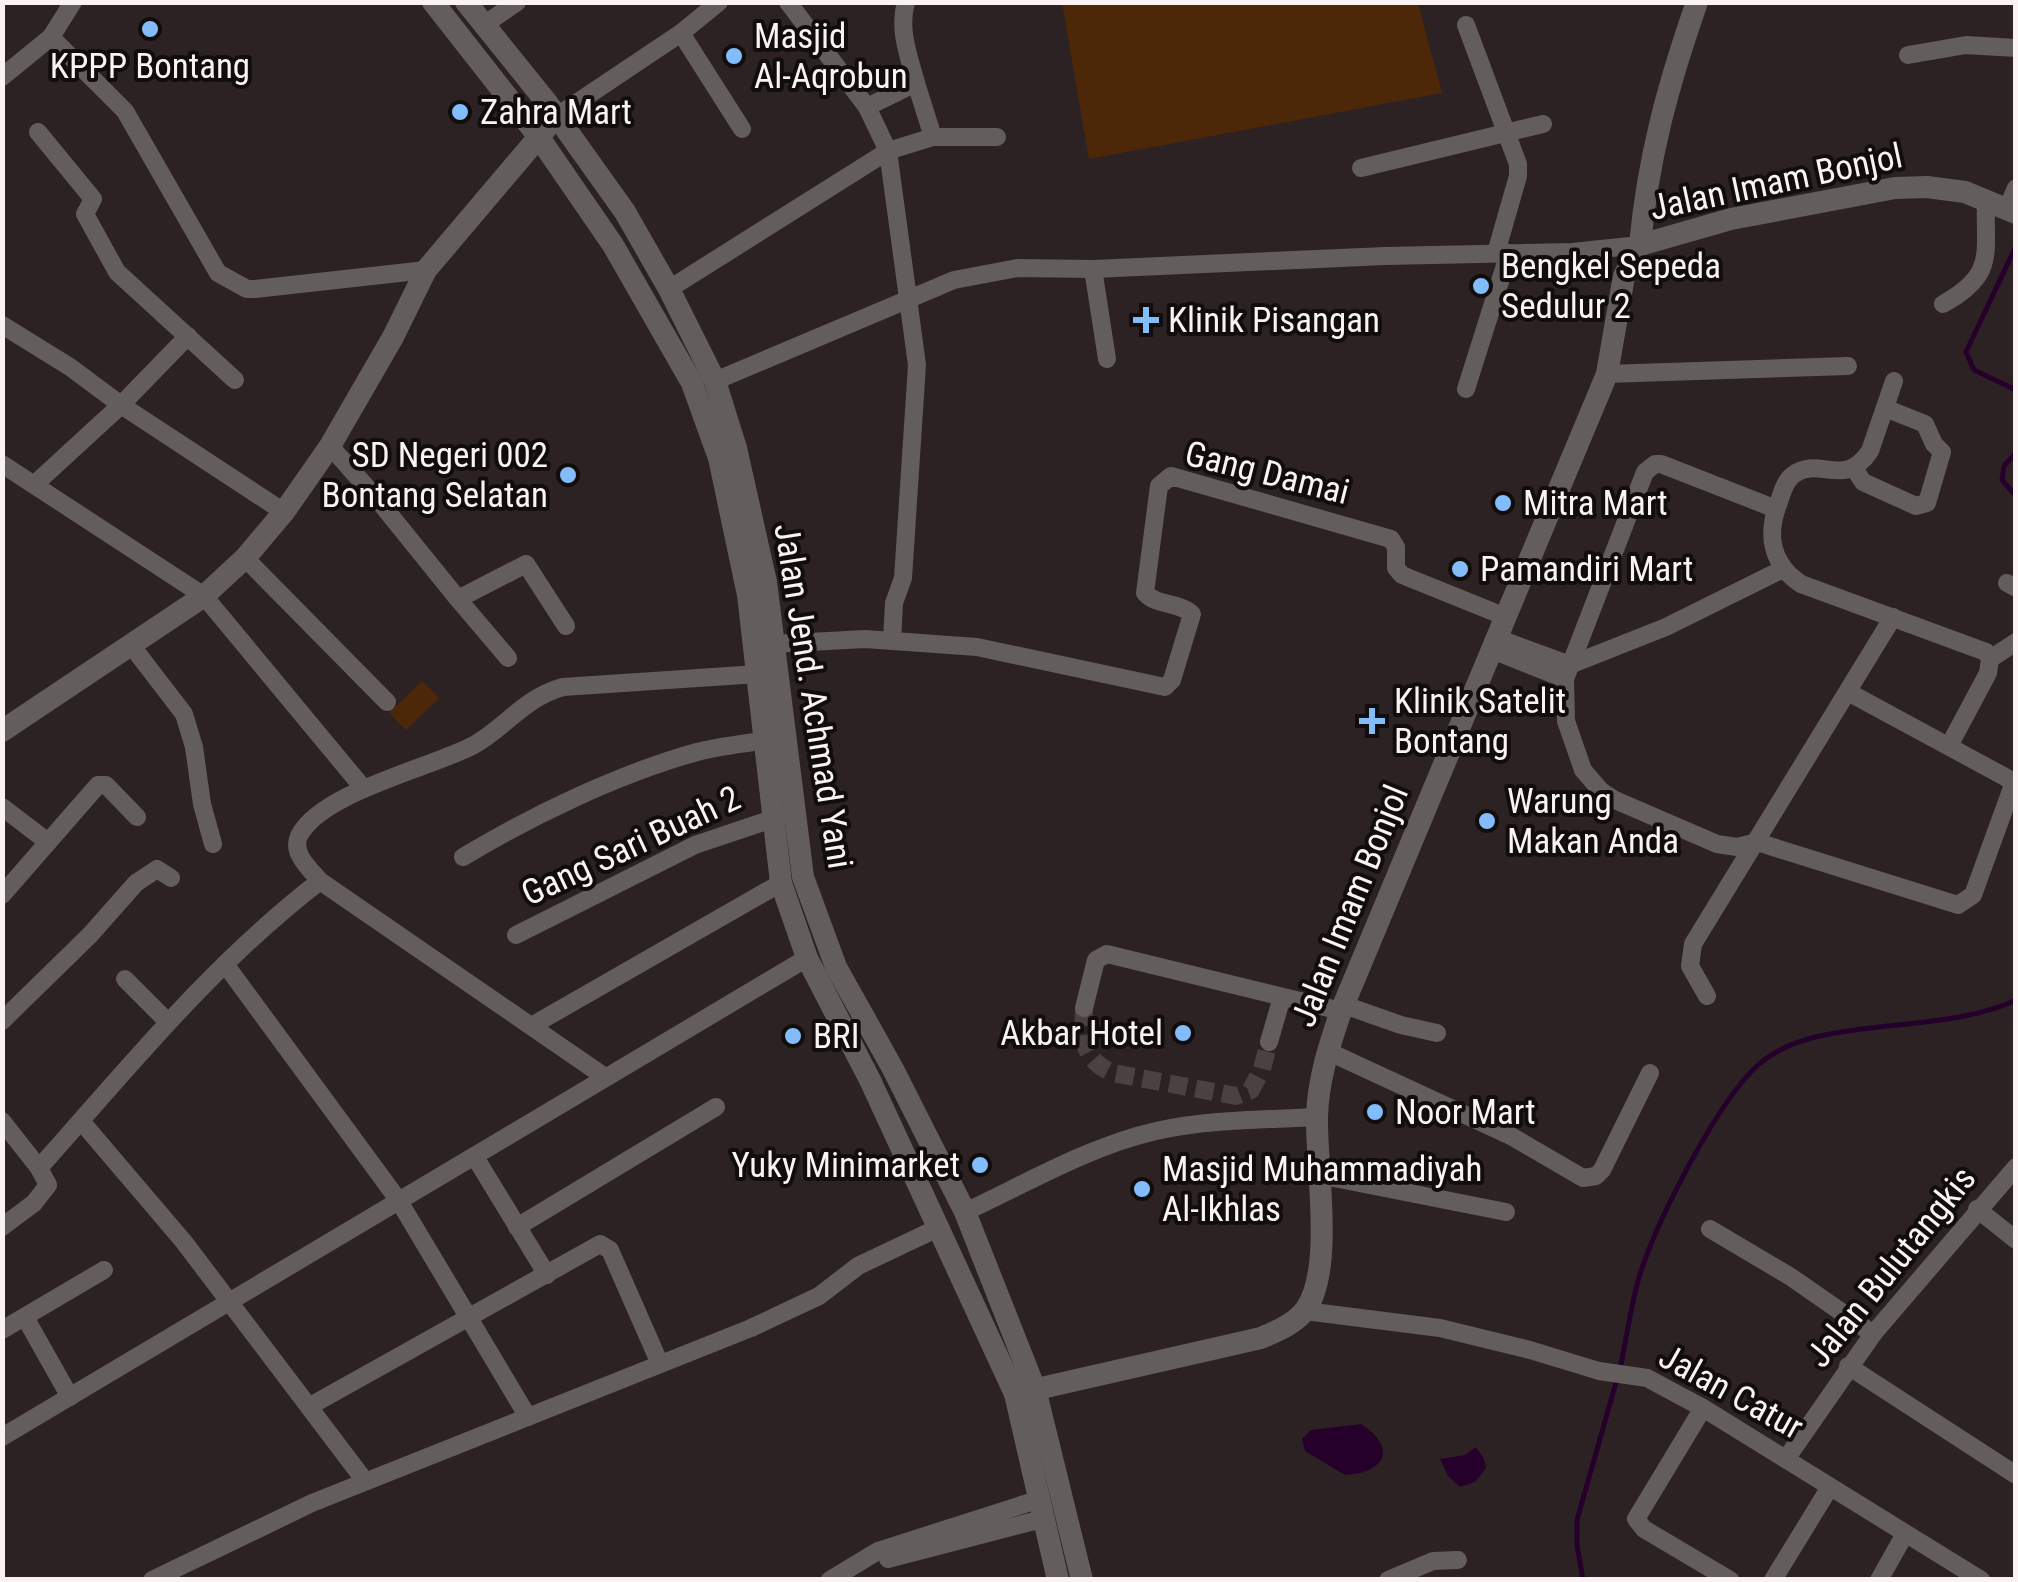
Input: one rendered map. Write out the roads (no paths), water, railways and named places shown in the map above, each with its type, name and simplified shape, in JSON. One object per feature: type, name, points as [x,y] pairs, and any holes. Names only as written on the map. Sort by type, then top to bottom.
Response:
[{"type":"street","points":[[2,77],[51,37],[73,2]]},
{"type":"street","name":"Jalan Jend. Achmad Yani","points":[[433,2],[538,136],[613,244],[692,383],[719,458],[748,595],[766,740],[803,877],[836,967],[966,1212],[1082,1580]]},
{"type":"street","name":"Jalan Jend. Achmad Yani","points":[[466,2],[557,116],[625,212],[715,381],[736,448],[766,582],[784,816],[782,883],[807,958],[870,1080],[938,1228],[1023,1387],[1040,1510],[1058,1580]]},
{"type":"street","points":[[484,25],[517,2]]},
{"type":"street","points":[[2,731],[204,596],[246,558],[330,446],[393,337],[426,270],[538,136],[557,116],[681,33],[719,2]]},
{"type":"street","points":[[773,644],[892,641],[894,603],[903,578],[916,382],[915,341],[905,300],[888,152],[866,108],[788,2]]},
{"type":"street","points":[[906,2],[902,32],[933,138]]},
{"type":"street","points":[[715,381],[954,280],[984,272],[1640,245],[1646,178],[1666,98],[1697,2]]},
{"type":"street","points":[[1466,25],[1519,170],[1502,253],[1466,389]]},
{"type":"street","points":[[681,33],[742,129]]},
{"type":"street","points":[[51,37],[125,110],[218,273],[226,278],[255,289],[426,270]]},
{"type":"street","points":[[1908,55],[1966,45],[2016,48]]},
{"type":"street","points":[[866,108],[916,83]]},
{"type":"street","points":[[1362,168],[1544,124]]},
{"type":"street","points":[[38,132],[93,199],[85,214],[110,262],[235,380]]},
{"type":"street","points":[[669,289],[888,152],[933,138],[996,137]]},
{"type":"street","name":"Jalan Imam Bonjol","points":[[1296,1318],[1318,1279],[1317,1117],[1328,1051],[1342,1008],[1607,374],[1624,276],[1640,245],[1731,219],[1895,188],[1926,186],[2008,204]]},
{"type":"street","points":[[1944,304],[1972,287],[2008,204]]},
{"type":"street","points":[[1093,269],[1108,359]]},
{"type":"street","points":[[2,325],[284,512]]},
{"type":"street","points":[[35,484],[121,405],[188,336]]},
{"type":"street","points":[[1607,374],[1848,366]]},
{"type":"street","points":[[1894,380],[1870,451],[1854,468],[1797,472],[1786,483],[1776,509],[1772,545],[1783,569],[1801,584],[1979,647],[1990,659]]},
{"type":"street","points":[[1854,468],[1863,482],[1916,506],[1927,503],[1942,452],[1925,424],[1885,408]]},
{"type":"street","points":[[330,446],[508,658]]},
{"type":"street","points":[[2,464],[204,596],[364,789]]},
{"type":"street","points":[[1776,509],[1661,464],[1650,467],[1567,672],[1564,704],[1583,770],[1602,791],[1717,844],[1737,848],[1757,842],[1964,904],[1973,895],[2014,790],[2007,778],[1848,692]]},
{"type":"street","name":"Gang Damai","points":[[892,641],[982,648],[1160,687],[1168,684],[1192,614],[1150,599],[1145,593],[1158,486],[1170,476],[1391,540],[1396,547],[1396,568],[1402,575],[1498,635]]},
{"type":"street","points":[[246,558],[387,702]]},
{"type":"street","points":[[458,599],[526,564],[566,626]]},
{"type":"street","points":[[1567,672],[1783,569]]},
{"type":"street","points":[[1707,996],[1690,966],[1690,952],[1893,617]]},
{"type":"street","points":[[1498,635],[1567,672]]},
{"type":"street","points":[[1949,746],[1988,672],[1990,659],[2016,642]]},
{"type":"street","points":[[131,645],[184,714],[213,844]]},
{"type":"street","points":[[605,1078],[320,881],[299,855],[296,846],[300,832],[325,810],[364,789],[478,743],[541,694],[563,688],[758,674]]},
{"type":"street","points":[[464,857],[557,805],[659,765],[699,752],[766,740]]},
{"type":"street","points":[[2,895],[102,783],[136,817]]},
{"type":"street","points":[[2,807],[48,842]]},
{"type":"street","name":"Gang Sari Buah 2","points":[[516,935],[695,846],[784,816]]},
{"type":"street","points":[[2,1021],[90,935],[136,883],[157,868],[171,878]]},
{"type":"street","points":[[39,1168],[167,1021],[264,924],[320,881]]},
{"type":"street","points":[[533,1025],[782,883]]},
{"type":"street","points":[[1084,1008],[1096,960],[1107,954],[1436,1032]]},
{"type":"street","points":[[2,1437],[807,958]]},
{"type":"street","points":[[225,964],[399,1201],[528,1417]]},
{"type":"street","points":[[125,978],[167,1021]]},
{"type":"street","points":[[1269,1042],[1282,997]]},
{"type":"street","points":[[1328,1051],[1511,1136],[1583,1178],[1596,1176],[1602,1170],[1650,1074]]},
{"type":"street","points":[[517,1227],[716,1107]]},
{"type":"street","points":[[966,1212],[1099,1151],[1151,1132],[1186,1125],[1317,1117]]},
{"type":"street","points":[[81,1120],[172,1227],[366,1482]]},
{"type":"street","points":[[2,1227],[45,1192],[48,1185],[39,1168],[5,1130]]},
{"type":"street","points":[[475,1157],[547,1275]]},
{"type":"street","name":"Jalan Bulutangkis","points":[[1786,1460],[1872,1334],[2016,1167]]},
{"type":"street","points":[[1319,1175],[1506,1212]]},
{"type":"street","points":[[1978,1209],[2016,1240]]},
{"type":"street","points":[[152,1580],[239,1535],[751,1328],[819,1296],[858,1266],[938,1228]]},
{"type":"street","points":[[1710,1229],[1791,1277],[1872,1334]]},
{"type":"street","points":[[310,1406],[596,1245],[608,1248],[660,1364]]},
{"type":"street","points":[[2,1330],[104,1270]]},
{"type":"street","points":[[1023,1387],[1296,1318]]},
{"type":"street","name":"Jalan Catur","points":[[1296,1318],[1440,1328],[1598,1371],[1629,1373],[1664,1386],[1980,1580]]},
{"type":"street","points":[[26,1319],[70,1397]]},
{"type":"street","points":[[1848,1366],[2016,1475]]},
{"type":"street","points":[[1703,1408],[1636,1519],[1644,1529],[1730,1580]]},
{"type":"street","points":[[1773,1580],[1830,1487]]},
{"type":"street","points":[[830,1580],[880,1556],[1040,1510]]},
{"type":"street","points":[[1879,1580],[1904,1534]]},
{"type":"street","points":[[880,1556],[887,1580]]},
{"type":"street","points":[[1388,1580],[1433,1561],[1458,1560]]},
{"type":"waterway","points":[[2016,246],[1966,352],[1974,370],[2016,390]]},
{"type":"waterway","points":[[2016,453],[2004,466],[2002,480],[2016,496]]},
{"type":"waterway","points":[[1620,1369],[1638,1283],[1661,1221],[1708,1132],[1758,1065],[1779,1050],[1811,1038],[1971,1015],[2016,1000]]},
{"type":"waterway","points":[[1583,1580],[1577,1520],[1617,1379]]},
{"type":"tunnel","points":[[1084,1008],[1089,1054],[1113,1073],[1236,1096],[1251,1090],[1269,1042]]},
{"type":"place","name":"KPPP Bontang","points":[[150,29]]},
{"type":"place","name":"Masjid Al-Aqrobun","points":[[734,56]]},
{"type":"place","name":"Zahra Mart","points":[[460,112]]},
{"type":"place","name":"Bengkel Sepeda Sedulur 2","points":[[1481,286]]},
{"type":"place","name":"Klinik Pisangan","points":[[1146,320]]},
{"type":"place","name":"SD Negeri 002 Bontang Selatan","points":[[568,475]]},
{"type":"place","name":"Mitra Mart","points":[[1503,503]]},
{"type":"place","name":"Pamandiri Mart","points":[[1460,569]]},
{"type":"place","name":"Klinik Satelit Bontang","points":[[1372,721]]},
{"type":"place","name":"Warung Makan Anda","points":[[1487,821]]},
{"type":"place","name":"Akbar Hotel","points":[[1183,1033]]},
{"type":"place","name":"BRI","points":[[793,1036]]},
{"type":"place","name":"Noor Mart","points":[[1375,1112]]},
{"type":"place","name":"Yuky Minimarket","points":[[980,1165]]},
{"type":"place","name":"Masjid Muhammadiyah Al-Ikhlas","points":[[1142,1189]]}]
